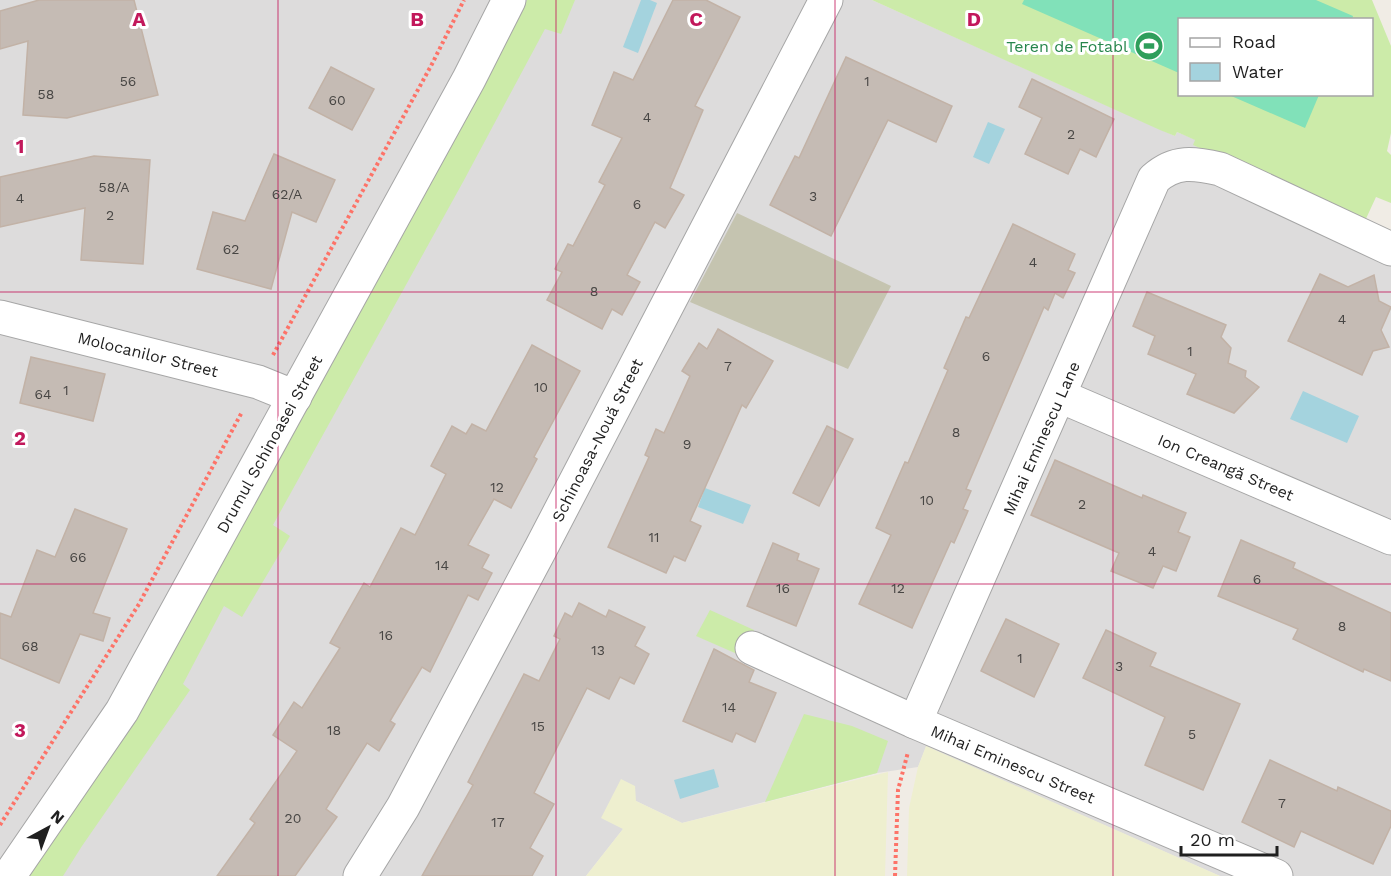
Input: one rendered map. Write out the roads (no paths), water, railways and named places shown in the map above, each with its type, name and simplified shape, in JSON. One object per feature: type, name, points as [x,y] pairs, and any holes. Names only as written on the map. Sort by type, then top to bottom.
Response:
[{"type":"street","name":"Drumul Schinoasei Street","points":[[9,876],[122,711],[463,89],[509,0]]},
{"type":"street","name":"Schinoasa-Nouă Street","points":[[360,876],[403,807],[541,548],[826,0]]},
{"type":"street","name":"Mihai Eminescu Lane","points":[[915,722],[1154,179],[1164,170],[1178,165],[1198,164],[1220,169],[1391,249]]},
{"type":"street","name":"Molocanilor Street","points":[[0,317],[258,382],[295,397]]},
{"type":"street","name":"Ion Creangă Street","points":[[1060,396],[1391,538]]},
{"type":"street","name":"Mihai Eminescu Street","points":[[752,648],[915,722],[1276,876]]},
{"type":"water","points":[[641,0],[657,3],[638,53],[623,47]]},
{"type":"water","points":[[988,122],[1005,129],[989,164],[973,157]]},
{"type":"water","points":[[1303,391],[1359,416],[1347,443],[1290,419]]},
{"type":"water","points":[[705,488],[751,505],[743,524],[698,507]]},
{"type":"water","points":[[714,769],[719,787],[680,799],[674,780]]},
{"type":"place","name":"Teren de Fotabl","points":[[1149,46]]}]
